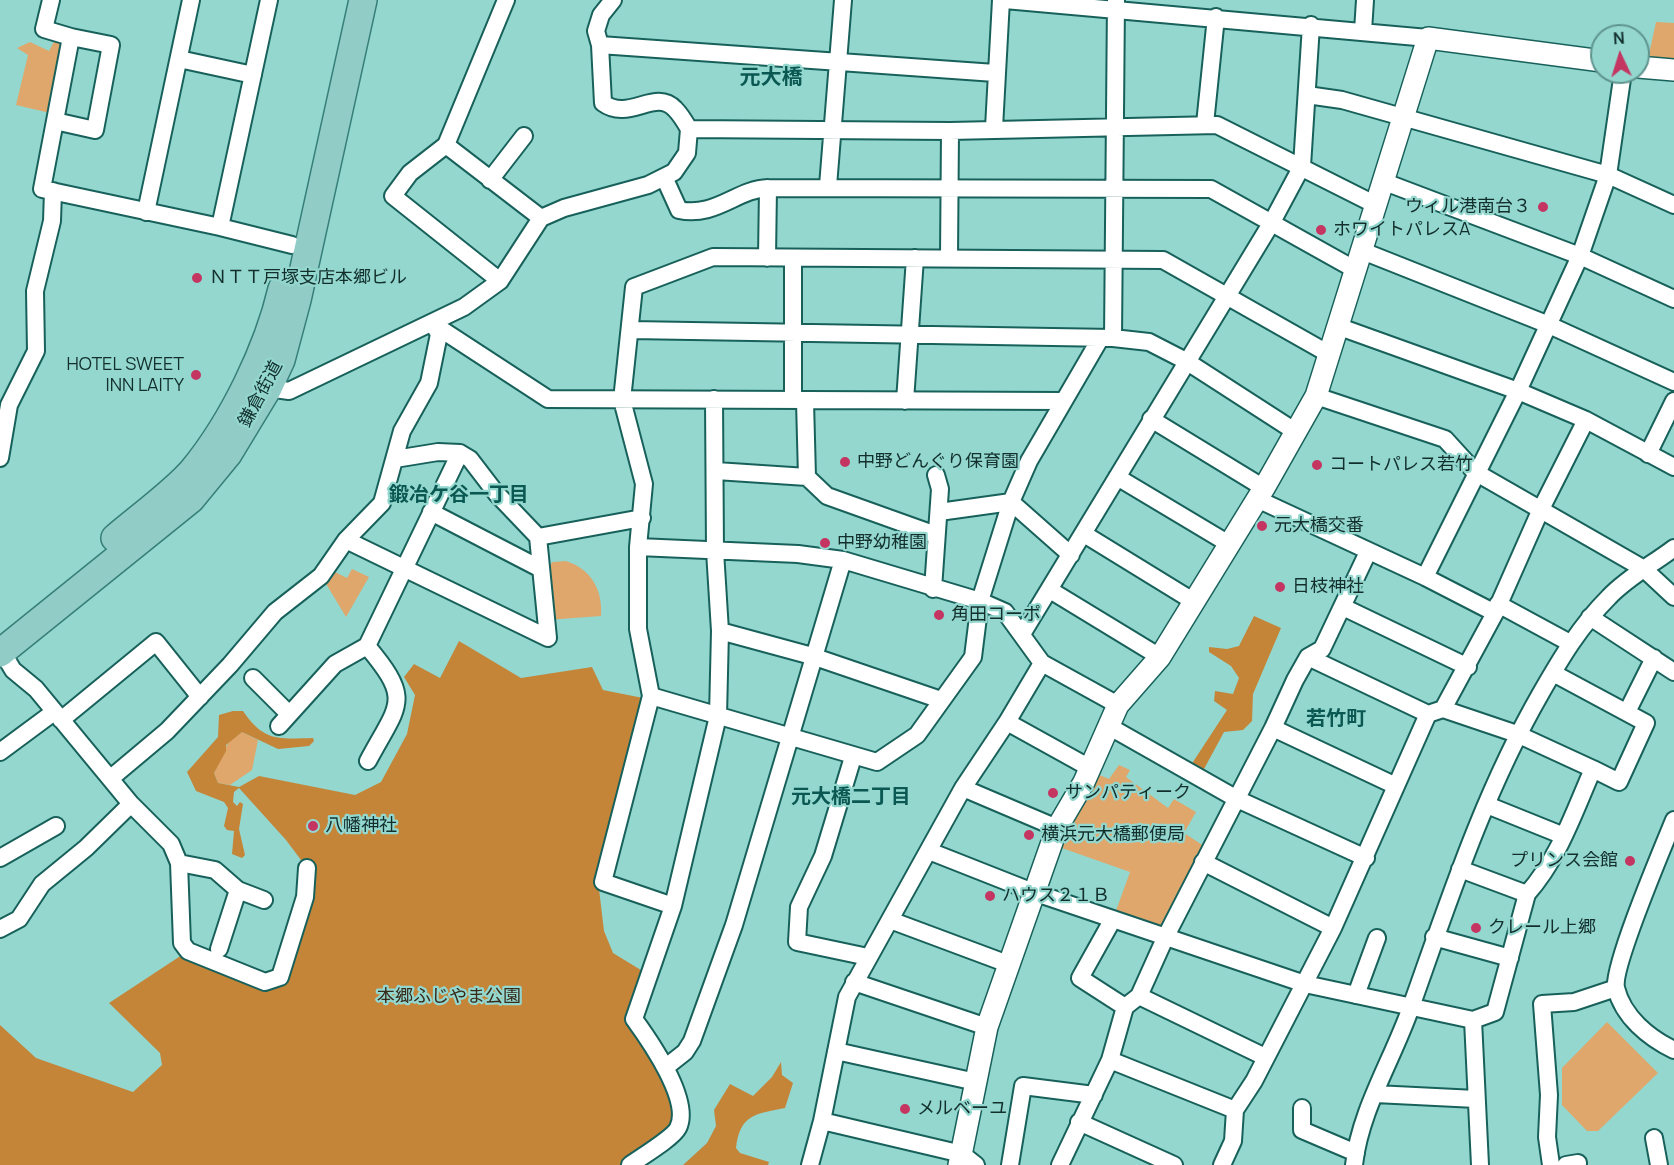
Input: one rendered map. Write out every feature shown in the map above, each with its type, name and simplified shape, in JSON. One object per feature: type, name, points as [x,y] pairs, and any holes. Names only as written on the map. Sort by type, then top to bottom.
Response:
[{"type":"main road","name":"鎌倉街道","points":[[257,386],[262,351],[279,300],[345,0]]},
{"type":"main road","name":"鎌倉街道","points":[[0,646],[193,470],[257,386],[281,360],[297,300],[363,0]]},
{"type":"street","points":[[51,0],[44,29],[111,45],[94,130],[55,121]]},
{"type":"street","points":[[146,212],[191,0]]},
{"type":"street","points":[[220,227],[269,0]]},
{"type":"street","points":[[500,280],[393,196],[410,173],[446,145],[506,0]]},
{"type":"street","points":[[257,386],[289,391],[434,324],[464,307],[500,280],[541,218],[564,208],[648,185],[682,164],[687,153],[689,129],[674,107],[658,101],[623,111],[612,110],[603,103],[600,45],[596,31],[601,15],[613,0]]},
{"type":"street","points":[[828,186],[843,0]]},
{"type":"street","points":[[994,128],[995,73],[1003,0],[1115,5],[1428,38],[1590,59]]},
{"type":"street","points":[[1363,31],[1365,0]]},
{"type":"street","points":[[651,696],[853,757],[877,762],[917,735],[973,657],[980,601],[1011,502],[1029,461],[1106,338],[1114,188],[1115,5]]},
{"type":"street","points":[[1205,124],[1216,17]]},
{"type":"street","points":[[1022,634],[1272,222],[1302,166],[1311,26]]},
{"type":"street","points":[[71,37],[42,189],[220,227],[292,245]]},
{"type":"street","points":[[822,1121],[966,1161],[976,1082],[987,1027],[1057,828],[1090,768],[1118,705],[1160,657],[1261,494],[1316,396],[1374,204],[1428,38]]},
{"type":"street","points":[[600,45],[995,73]]},
{"type":"street","points":[[180,59],[253,75]]},
{"type":"street","points":[[1650,68],[1674,70]]},
{"type":"street","points":[[1425,577],[1475,472],[1518,391],[1580,256],[1608,175],[1621,84]]},
{"type":"street","points":[[1307,95],[1342,100],[1608,175],[1674,205]]},
{"type":"street","points":[[689,129],[950,131],[994,128],[1114,129],[1217,125],[1374,204]]},
{"type":"street","points":[[949,257],[950,131]]},
{"type":"street","points":[[490,180],[524,136]]},
{"type":"street","points":[[446,145],[541,218]]},
{"type":"street","points":[[664,177],[680,210],[686,212],[724,206],[744,193],[768,188],[828,186],[1211,189],[1272,222],[1357,260],[1549,325],[1674,382]]},
{"type":"street","points":[[1382,181],[1580,256],[1674,299]]},
{"type":"street","points":[[767,258],[768,188]]},
{"type":"street","points":[[0,458],[3,417],[36,351],[35,291],[52,221],[53,190]]},
{"type":"street","points":[[673,906],[603,882],[651,696],[638,629],[638,547],[644,484],[622,400],[634,287],[713,257],[1163,260],[1329,354]]},
{"type":"street","points":[[793,258],[792,332],[807,477]]},
{"type":"street","points":[[904,401],[915,258]]},
{"type":"street","points":[[434,324],[548,399],[1064,402]]},
{"type":"street","points":[[111,778],[167,731],[275,612],[321,576],[346,540],[382,503],[402,431],[429,383],[439,334],[434,324]]},
{"type":"street","points":[[1337,326],[1518,391],[1586,420],[1674,467]]},
{"type":"street","points":[[631,330],[1106,338],[1149,342],[1186,361],[1296,432]]},
{"type":"street","points":[[1316,396],[1445,439],[1475,472],[1644,569],[1674,597]]},
{"type":"street","points":[[630,1165],[678,1129],[682,1114],[666,1067],[634,1019],[673,906],[718,716],[720,631],[715,551],[714,399]]},
{"type":"street","points":[[1648,454],[1674,401]]},
{"type":"street","points":[[1151,419],[1261,494],[1368,552],[1570,642]]},
{"type":"street","points":[[1222,1165],[1233,1141],[1235,1110],[1254,1081],[1333,928],[1396,786],[1436,712],[1468,667],[1541,509],[1586,420]]},
{"type":"street","points":[[346,540],[549,638],[538,537],[496,493],[470,459],[460,453],[438,452],[395,459]]},
{"type":"street","points":[[253,678],[284,720],[335,664],[367,646],[460,453]]},
{"type":"street","points":[[716,471],[807,477],[827,496],[936,536]]},
{"type":"street","points":[[933,588],[940,489],[936,475]]},
{"type":"street","points":[[1117,477],[1229,544]]},
{"type":"street","points":[[939,512],[1011,502],[1071,555]]},
{"type":"street","points":[[431,512],[541,569]]},
{"type":"street","points":[[538,537],[642,518]]},
{"type":"street","points":[[1084,534],[1193,601]]},
{"type":"street","points":[[638,547],[798,554],[843,560],[980,601],[1005,612],[1042,663],[1118,705]]},
{"type":"street","points":[[1302,1108],[1302,1130],[1355,1159],[1375,1094],[1411,1009],[1434,937],[1487,805],[1492,786],[1517,734],[1570,642],[1590,617],[1610,595],[1674,548]]},
{"type":"street","points":[[1060,1165],[1110,1060],[1132,1001],[1203,861],[1238,800],[1294,680],[1308,657],[1322,649],[1368,552]]},
{"type":"street","points":[[666,1067],[685,1052],[692,1041],[734,925],[812,656],[843,560]]},
{"type":"street","points":[[1050,590],[1160,657]]},
{"type":"street","points":[[1343,607],[1468,667]]},
{"type":"street","points":[[1590,617],[1674,672]]},
{"type":"street","points":[[720,631],[812,656],[941,700]]},
{"type":"street","points":[[0,752],[58,716],[156,642],[200,697]]},
{"type":"street","points":[[0,646],[13,669],[36,689],[131,804],[171,844],[179,863],[182,943],[188,951],[265,982],[280,977],[305,897],[307,868]]},
{"type":"street","points":[[367,646],[397,686],[397,705],[368,761]]},
{"type":"street","points":[[1308,657],[1436,712],[1517,734],[1619,782],[1646,723],[1552,673]]},
{"type":"street","points":[[1627,712],[1654,658]]},
{"type":"street","points":[[810,1165],[822,1121],[847,997],[963,788],[1007,722],[1042,663]]},
{"type":"street","points":[[1007,722],[1090,768]]},
{"type":"street","points":[[1110,727],[1238,800],[1366,858]]},
{"type":"street","points":[[1273,728],[1396,786]]},
{"type":"street","points":[[853,757],[823,856],[799,907],[797,942],[868,957]]},
{"type":"street","points":[[929,851],[1033,892],[1305,984],[1411,1009],[1473,1020],[1494,1012],[1527,894],[1543,876],[1564,836],[1593,769]]},
{"type":"street","points":[[963,788],[1057,828]]},
{"type":"street","points":[[0,929],[19,919],[42,884],[86,848],[131,804]]},
{"type":"street","points":[[1487,805],[1564,836]]},
{"type":"street","points":[[1674,820],[1622,954],[1616,988],[1636,1025],[1674,1050]]},
{"type":"street","points":[[0,858],[56,826]]},
{"type":"street","points":[[1203,861],[1333,928]]},
{"type":"street","points":[[179,863],[214,870],[238,890],[264,900]]},
{"type":"street","points":[[1460,869],[1527,894]]},
{"type":"street","points":[[219,950],[238,890]]},
{"type":"street","points":[[1113,919],[1080,978],[1265,1057]]},
{"type":"street","points":[[890,920],[1008,964]]},
{"type":"street","points":[[1434,937],[1510,957]]},
{"type":"street","points":[[1356,995],[1377,938]]},
{"type":"street","points":[[854,982],[987,1027]]},
{"type":"street","points":[[1551,1165],[1547,1137],[1549,1095],[1542,1004],[1574,1002],[1616,988]]},
{"type":"street","points":[[1473,1020],[1480,1165]]},
{"type":"street","points":[[836,1051],[976,1082]]},
{"type":"street","points":[[1110,1060],[1235,1110]]},
{"type":"street","points":[[1010,1165],[1023,1086],[1094,1095]]},
{"type":"street","points":[[1375,1094],[1476,1099]]},
{"type":"street","points":[[1079,1122],[1174,1165]]},
{"type":"street","points":[[1654,1138],[1659,1165]]},
{"type":"shaded area","points":[[1656,22],[1674,23],[1674,62],[1650,59]]},
{"type":"shaded area","points":[[56,38],[62,48],[50,113],[16,105],[28,55],[17,48],[30,42],[49,51]]},
{"type":"shaded area","points":[[566,561],[582,569],[594,582],[600,598],[601,616],[547,620],[547,567],[553,562]]},
{"type":"shaded area","points":[[352,569],[369,577],[346,617],[325,582],[333,571],[347,578]]},
{"type":"shaded area","points":[[242,732],[258,740],[252,770],[230,785],[218,783],[214,773],[221,756],[231,740]]},
{"type":"shaded area","points":[[1119,765],[1130,770],[1126,777],[1168,808],[1174,799],[1196,812],[1184,833],[1210,850],[1166,936],[1113,919],[1130,872],[1059,847],[1097,774],[1109,779]]},
{"type":"shaded area","points":[[1607,1022],[1658,1073],[1598,1131],[1587,1131],[1562,1105],[1562,1068]]},
{"type":"green space","points":[[1254,616],[1281,628],[1253,694],[1252,721],[1243,730],[1224,732],[1204,769],[1191,765],[1227,710],[1214,701],[1215,691],[1233,694],[1239,678],[1231,666],[1209,652],[1209,647],[1227,649],[1239,646]]},
{"type":"green space","name":"本郷ふじやま公園","points":[[459,641],[521,678],[592,667],[603,690],[643,698],[599,889],[604,931],[613,953],[649,975],[634,1019],[666,1067],[678,1129],[630,1165],[0,1165],[0,1025],[36,1058],[133,1092],[162,1065],[160,1053],[109,1003],[188,951],[265,982],[280,977],[307,868],[286,840],[239,788],[234,792],[233,802],[237,806],[240,802],[243,804],[239,829],[245,855],[242,858],[232,854],[234,831],[227,830],[224,826],[228,808],[224,802],[196,791],[187,772],[218,737],[219,715],[243,711],[265,733],[281,738],[313,738],[314,741],[309,746],[278,749],[242,732],[226,745],[226,751],[214,773],[218,783],[239,787],[259,776],[355,795],[381,782],[407,734],[415,695],[404,677],[414,664],[440,678]]},
{"type":"green space","points":[[781,1062],[782,1075],[793,1083],[785,1108],[751,1117],[741,1128],[736,1148],[740,1153],[769,1162],[768,1165],[683,1165],[707,1143],[716,1126],[714,1110],[730,1084],[753,1096],[772,1077]]},
{"type":"place","name":"ウィル港南台３","points":[[1543,207]]},
{"type":"place","name":"ホワイトパレスA","points":[[1321,230]]},
{"type":"place","name":"ＮＴＴ戸塚支店本郷ビル","points":[[197,278]]},
{"type":"place","name":"HOTEL SWEET INN LAITY","points":[[196,375]]},
{"type":"place","name":"中野どんぐり保育園","points":[[845,462]]},
{"type":"place","name":"コートパレス若竹","points":[[1317,465]]},
{"type":"place","name":"元大橋交番","points":[[1262,526]]},
{"type":"place","name":"中野幼稚園","points":[[825,543]]},
{"type":"place","name":"日枝神社","points":[[1280,587]]},
{"type":"place","name":"角田コーポ","points":[[939,615]]},
{"type":"place","name":"サンパティーク","points":[[1053,793]]},
{"type":"place","name":"八幡神社","points":[[313,826]]},
{"type":"place","name":"横浜元大橋郵便局","points":[[1029,835]]},
{"type":"place","name":"プリンス会館","points":[[1630,861]]},
{"type":"place","name":"ハウス２１Ｂ","points":[[990,896]]},
{"type":"place","name":"クレール上郷","points":[[1476,928]]},
{"type":"place","name":"メルベーユ","points":[[905,1109]]},
{"type":"district","name":"元大橋","points":[[771,78]]},
{"type":"district","name":"鍛冶ケ谷一丁目","points":[[459,495]]},
{"type":"district","name":"若竹町","points":[[1336,719]]},
{"type":"district","name":"元大橋二丁目","points":[[851,797]]}]
